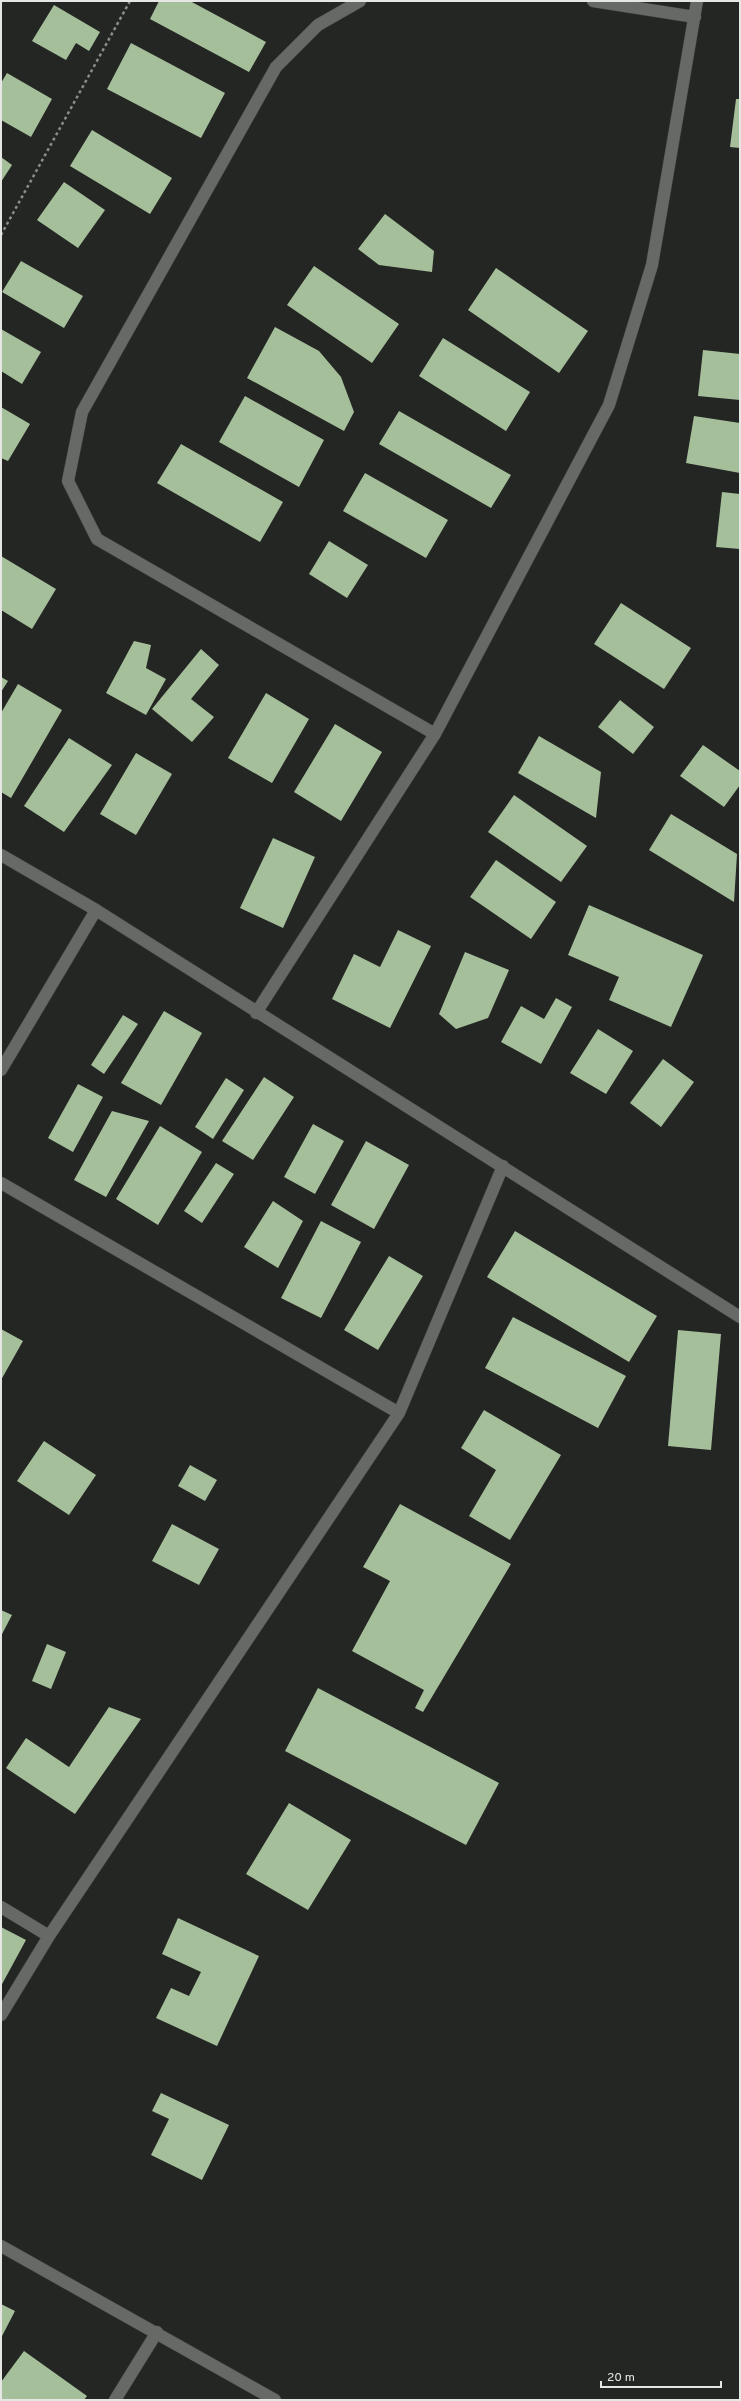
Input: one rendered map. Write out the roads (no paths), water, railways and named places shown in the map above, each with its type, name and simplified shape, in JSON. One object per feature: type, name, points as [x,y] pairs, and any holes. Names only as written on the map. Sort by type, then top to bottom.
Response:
[{"type":"street","points":[[360,1],[318,25],[276,67],[82,412],[68,482],[97,539],[435,734]]},
{"type":"street","points":[[593,1],[695,17]]},
{"type":"street","points":[[256,1013],[435,734],[609,405],[652,265],[697,1]]},
{"type":"street","points":[[1,855],[96,910],[256,1013],[503,1166],[740,1317]]},
{"type":"street","points":[[1,1070],[96,910]]},
{"type":"street","points":[[1,2015],[49,1936],[399,1413],[503,1166]]},
{"type":"street","points":[[1,1183],[399,1413]]},
{"type":"street","points":[[1,1907],[49,1936]]},
{"type":"street","points":[[1,2246],[157,2332],[275,2400]]},
{"type":"street","points":[[115,2400],[157,2332]]}]
